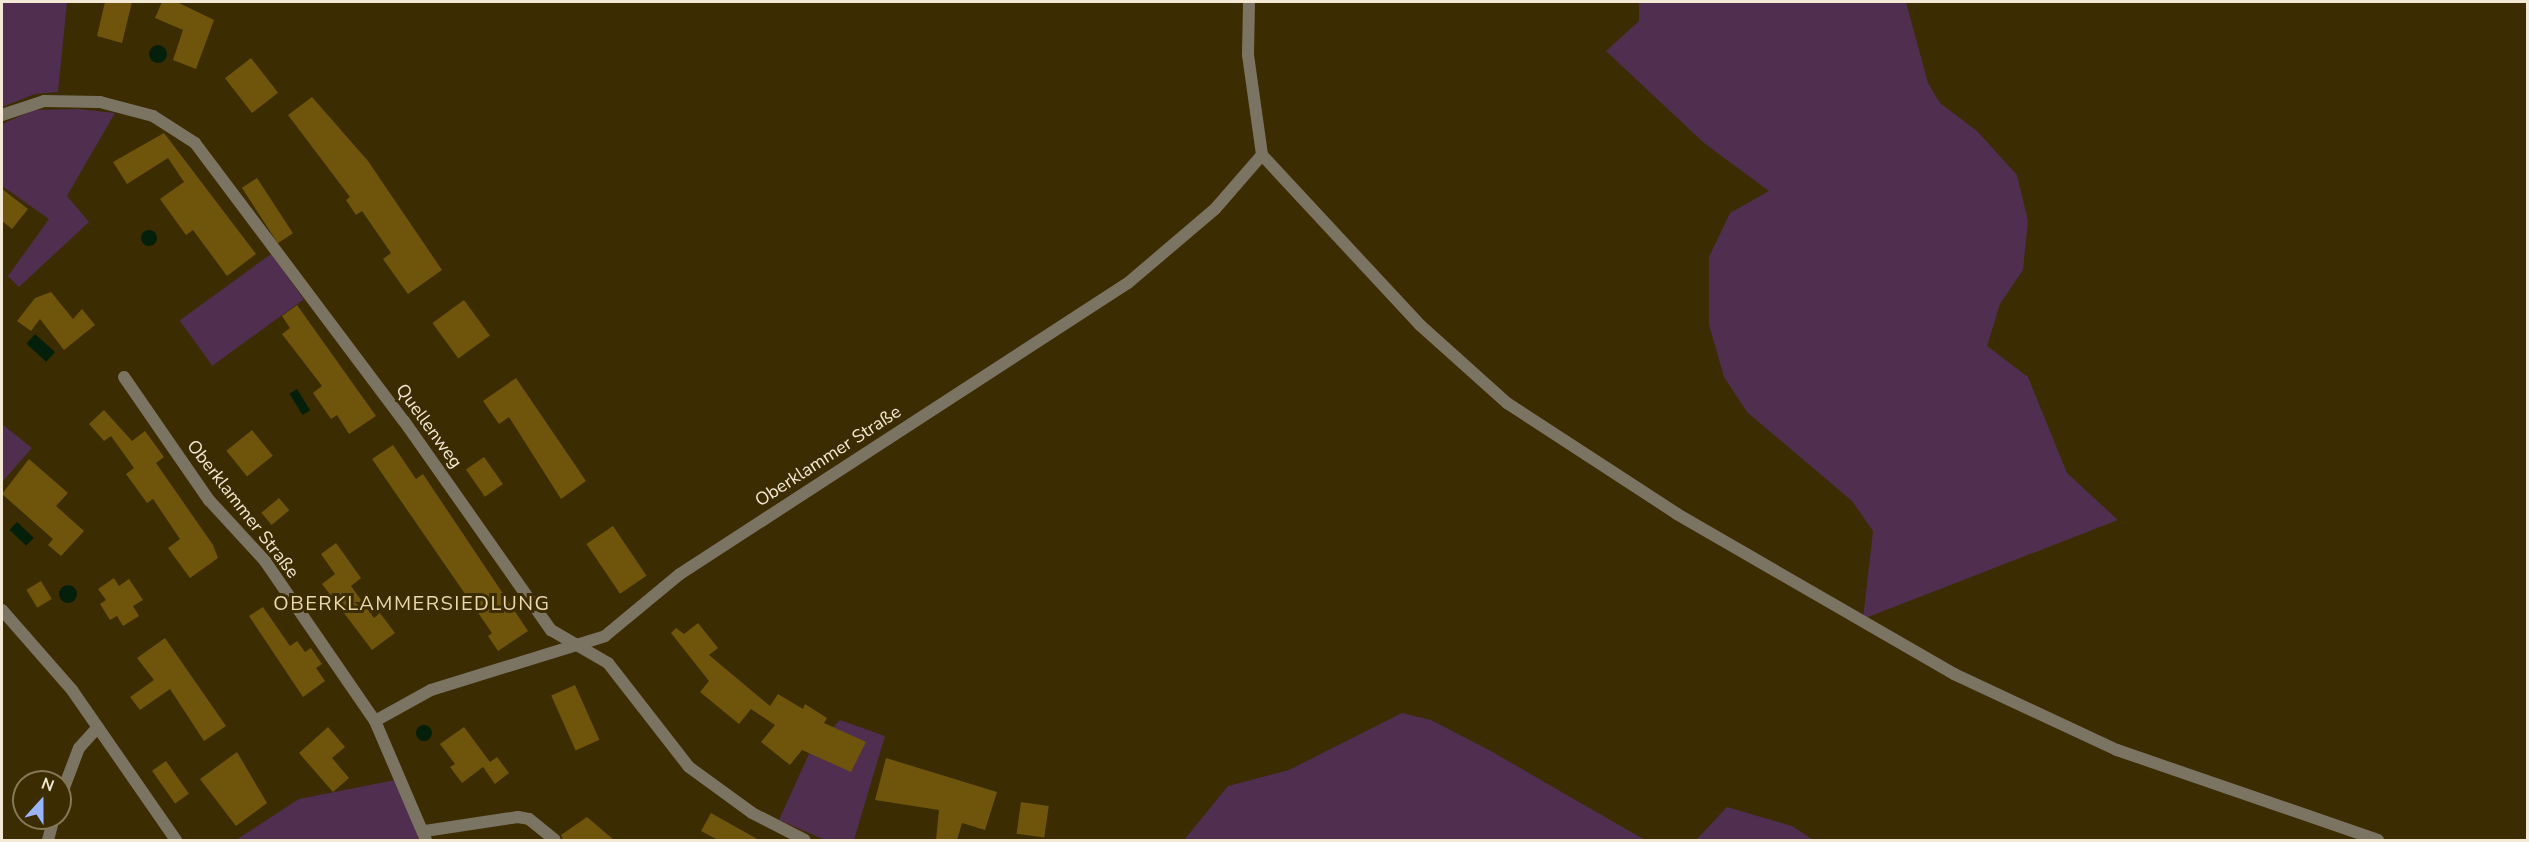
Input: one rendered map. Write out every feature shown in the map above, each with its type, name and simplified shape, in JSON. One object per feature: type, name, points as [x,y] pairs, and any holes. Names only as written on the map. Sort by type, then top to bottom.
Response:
[{"type":"street","points":[[1249,2],[1248,56],[1262,155],[1461,364],[1506,403],[1677,514],[1858,623],[2061,727],[2378,840]]},
{"type":"street","name":"Quellenweg","points":[[2,116],[45,101],[100,102],[153,116],[195,143],[404,421],[551,630],[608,663],[689,767],[752,813],[805,840]]},
{"type":"street","name":"Oberklammer Straße","points":[[375,721],[431,690],[583,647],[605,636],[680,574],[1128,283],[1215,209],[1262,155]]},
{"type":"street","name":"Oberklammer Straße","points":[[124,377],[209,500],[265,561],[375,721],[426,836],[518,817],[529,819],[555,840]]},
{"type":"street","points":[[2,610],[45,655],[176,840]]},
{"type":"street","points":[[71,770],[79,748],[98,727]]},
{"type":"shaded area","points":[[2,2],[67,2],[58,92],[35,94],[2,107]]},
{"type":"shaded area","points":[[1639,2],[1906,2],[1928,83],[1940,103],[1977,131],[2017,175],[2028,221],[2023,270],[2000,304],[1987,346],[2028,377],[2067,473],[2118,520],[1863,619],[1873,531],[1852,501],[1747,412],[1724,377],[1709,325],[1709,257],[1730,213],[1769,191],[1704,143],[1606,51],[1639,21]]},
{"type":"shaded area","points":[[158,45],[164,48],[167,54],[164,60],[158,63],[152,60],[149,54],[152,48]]},
{"type":"shaded area","points":[[78,109],[115,113],[67,196],[89,222],[19,287],[8,276],[49,219],[2,186],[2,124],[34,110]]},
{"type":"shaded area","points":[[149,230],[157,238],[149,246],[141,238]]},
{"type":"shaded area","points":[[271,254],[304,299],[212,366],[180,320]]},
{"type":"shaded area","points":[[35,334],[55,352],[46,362],[26,344]]},
{"type":"shaded area","points":[[297,389],[310,410],[303,415],[289,394]]},
{"type":"shaded area","points":[[2,424],[32,448],[2,482]]},
{"type":"shaded area","points":[[17,522],[34,538],[26,546],[9,530]]},
{"type":"shaded area","points":[[68,585],[74,588],[77,594],[74,600],[68,603],[62,600],[59,594],[62,588]]},
{"type":"shaded area","points":[[1402,713],[1431,720],[1489,750],[1645,840],[1184,840],[1228,786],[1289,770]]},
{"type":"shaded area","points":[[840,720],[885,736],[854,840],[825,840],[779,820],[818,734],[829,732]]},
{"type":"shaded area","points":[[424,725],[430,727],[432,733],[430,739],[424,741],[418,739],[416,733],[418,727]]},
{"type":"shaded area","points":[[395,780],[415,821],[418,840],[236,840],[299,799]]},
{"type":"shaded area","points":[[1727,807],[1792,826],[1813,840],[1696,840]]},
{"type":"building","points":[[105,2],[132,2],[122,43],[97,36]]},
{"type":"building","points":[[162,2],[177,2],[214,20],[196,69],[173,60],[183,30],[155,18]]},
{"type":"building","points":[[251,58],[278,93],[252,113],[225,78]]},
{"type":"building","points":[[312,97],[368,161],[442,270],[408,294],[383,259],[391,253],[362,211],[356,215],[346,200],[350,197],[288,115]]},
{"type":"building","points":[[164,133],[256,254],[227,276],[193,230],[186,235],[160,199],[184,182],[168,158],[127,184],[113,162]]},
{"type":"building","points":[[257,178],[293,233],[278,243],[242,188]]},
{"type":"building","points":[[2,189],[28,209],[12,229],[2,221]]},
{"type":"building","points":[[51,292],[73,319],[82,309],[95,325],[64,350],[40,319],[31,331],[17,321],[35,298]]},
{"type":"building","points":[[464,300],[490,336],[458,359],[432,323]]},
{"type":"building","points":[[297,305],[376,416],[349,434],[337,415],[331,419],[313,393],[322,386],[282,334],[290,328],[282,316]]},
{"type":"building","points":[[516,378],[586,481],[561,499],[509,417],[499,424],[483,401]]},
{"type":"building","points":[[104,410],[132,441],[145,431],[164,457],[156,463],[213,545],[218,558],[190,578],[168,548],[180,539],[153,499],[147,503],[126,474],[134,468],[111,436],[104,441],[89,424]]},
{"type":"building","points":[[252,430],[273,456],[247,476],[226,451]]},
{"type":"building","points":[[393,445],[416,479],[423,474],[528,631],[498,651],[488,636],[492,633],[372,459]]},
{"type":"building","points":[[484,457],[503,484],[485,497],[466,470]]},
{"type":"building","points":[[29,459],[68,493],[56,506],[84,531],[61,556],[48,545],[53,539],[2,494]]},
{"type":"building","points":[[279,498],[289,510],[272,525],[261,513]]},
{"type":"building","points":[[613,526],[647,576],[620,594],[586,544]]},
{"type":"building","points":[[336,543],[361,578],[351,586],[374,618],[380,613],[395,633],[372,650],[322,584],[335,574],[321,554]]},
{"type":"building","points":[[114,578],[119,586],[129,579],[143,600],[133,606],[139,616],[123,626],[117,616],[110,620],[100,604],[106,600],[98,589]]},
{"type":"building","points":[[41,581],[52,599],[37,608],[26,590]]},
{"type":"building","points":[[263,607],[290,646],[297,641],[305,652],[311,648],[322,664],[316,668],[325,681],[303,697],[249,616]]},
{"type":"building","points":[[698,623],[718,648],[709,655],[770,706],[778,694],[803,709],[805,704],[827,718],[824,723],[866,742],[851,772],[802,750],[790,765],[761,742],[775,725],[751,709],[739,724],[700,692],[709,681],[671,633],[676,628],[684,634]]},
{"type":"building","points":[[165,638],[226,726],[204,741],[170,689],[140,710],[130,697],[154,680],[137,658]]},
{"type":"building","points":[[575,685],[599,740],[576,750],[551,696]]},
{"type":"building","points":[[328,727],[345,747],[332,758],[349,778],[333,792],[299,753]]},
{"type":"building","points":[[464,727],[490,762],[497,757],[509,773],[495,784],[483,767],[462,783],[450,767],[455,764],[440,744]]},
{"type":"building","points":[[237,752],[267,803],[236,826],[200,779]]},
{"type":"building","points":[[886,758],[997,792],[985,830],[962,823],[957,840],[936,840],[939,810],[875,800]]},
{"type":"building","points":[[166,761],[189,794],[175,804],[152,771]]},
{"type":"building","points":[[1021,802],[1049,806],[1044,838],[1017,834]]},
{"type":"building","points":[[711,813],[759,840],[718,840],[701,831]]},
{"type":"building","points":[[587,817],[614,840],[563,840],[561,835]]},
{"type":"district","name":"OBERKLAMMERSIEDLUNG","points":[[412,603]]}]
